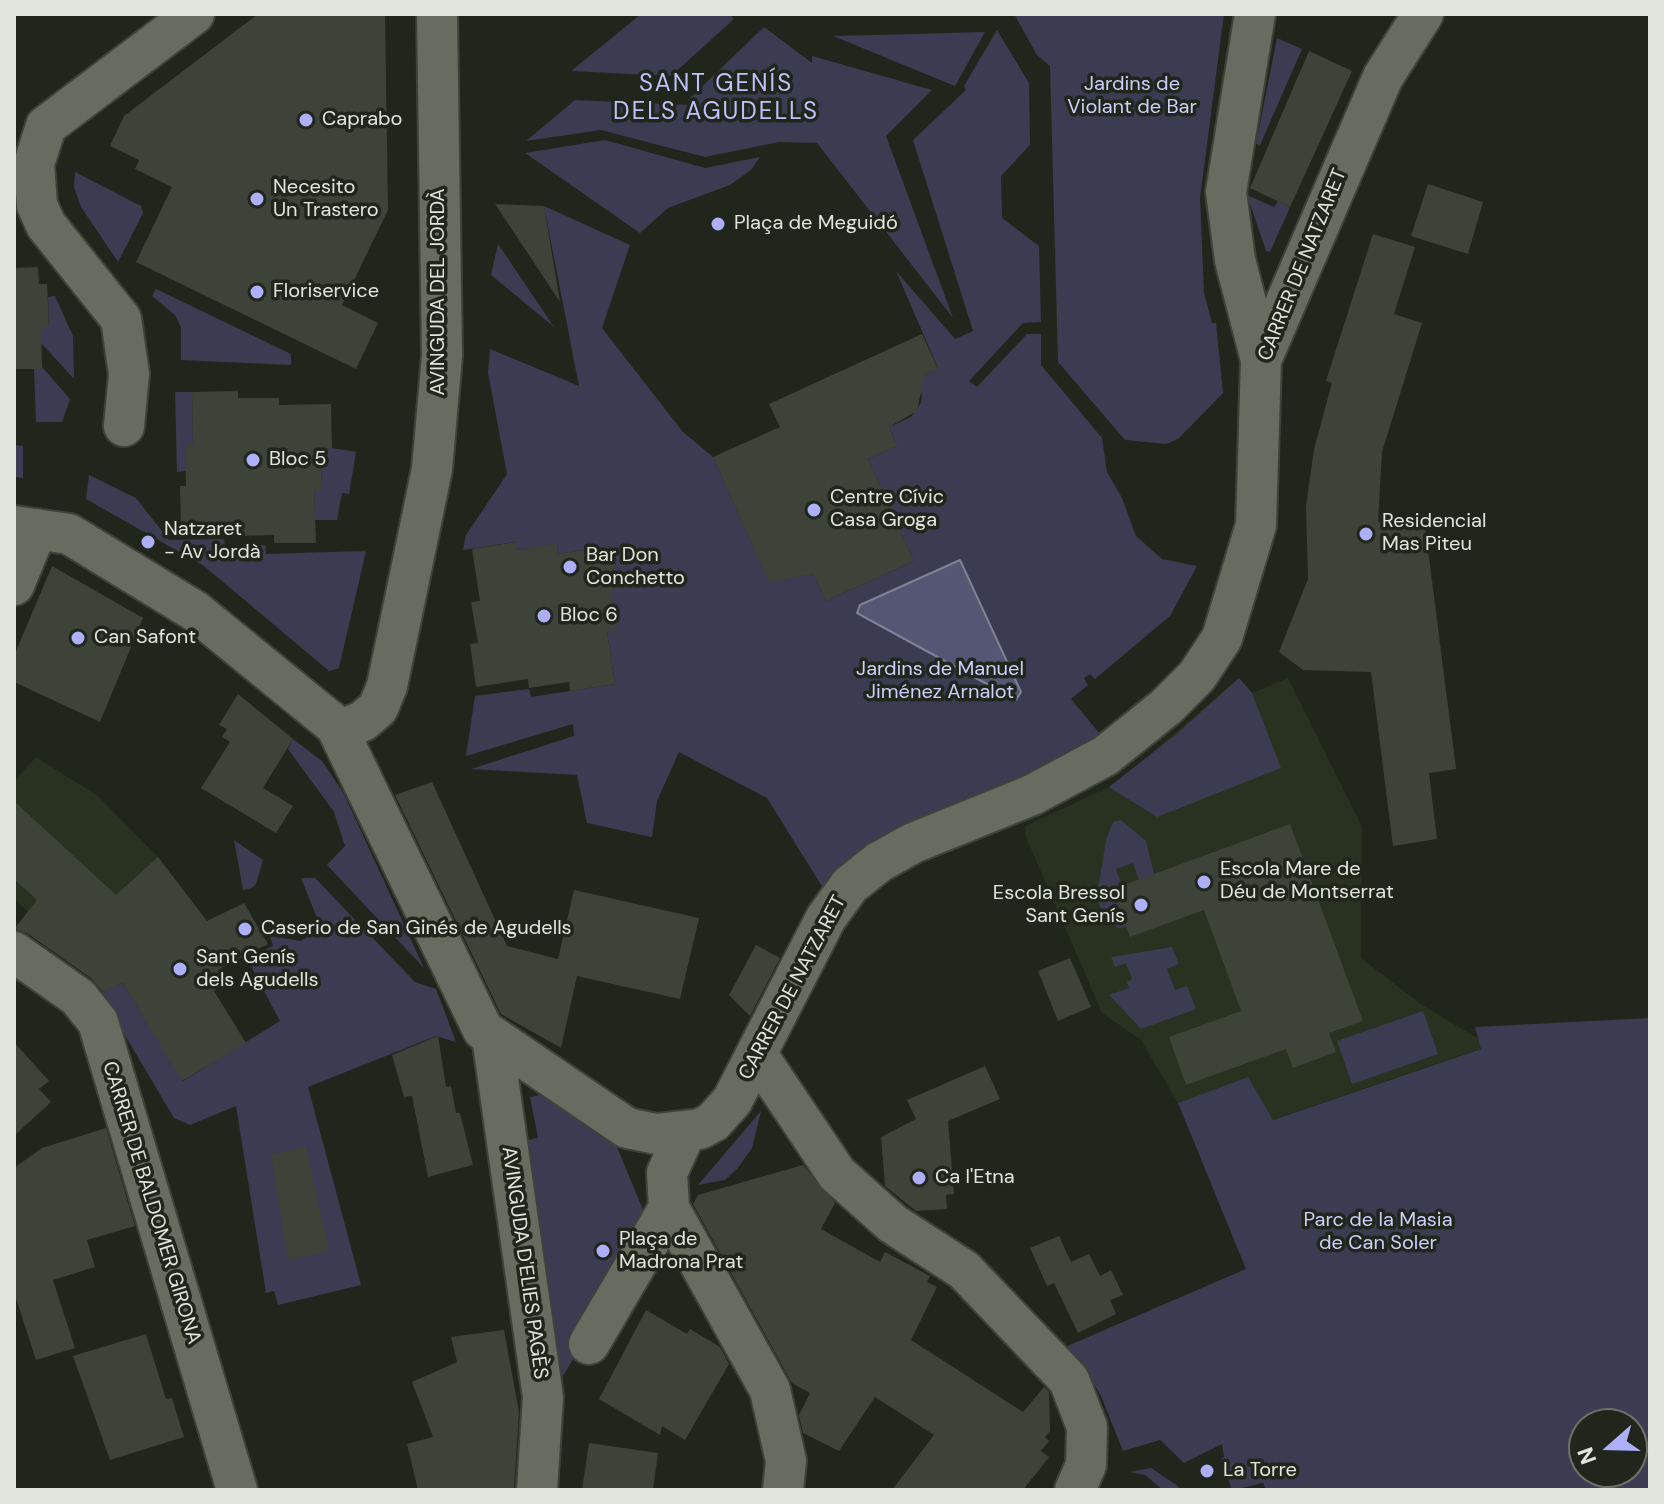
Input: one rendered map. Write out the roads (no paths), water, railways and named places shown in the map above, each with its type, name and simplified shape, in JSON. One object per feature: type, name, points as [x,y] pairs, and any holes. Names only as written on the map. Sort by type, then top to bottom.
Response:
[{"type":"street","points":[[124,426],[129,374],[121,319],[58,243],[37,205],[33,184],[38,145],[30,134],[194,14]]},
{"type":"street","name":"AVINGUDA DEL JORDÀ","points":[[336,726],[348,727],[363,721],[378,708],[387,686],[432,469],[442,356],[437,14]]},
{"type":"street","points":[[1255,14],[1226,192],[1235,260],[1261,360]]},
{"type":"street","name":"CARRER DE NATZARET","points":[[25,528],[69,534],[195,611],[336,726],[476,1021],[492,1036],[627,1128],[656,1134],[685,1133],[713,1122],[724,1112],[758,1056],[826,918],[850,885],[879,862],[913,843],[1032,795],[1105,756],[1166,707],[1197,676],[1222,638],[1256,525],[1261,360],[1383,77],[1423,14]]},
{"type":"street","points":[[14,226],[58,243]]},
{"type":"street","points":[[14,585],[25,528]]},
{"type":"street","name":"CARRER DE BALDOMER GIRONA","points":[[14,952],[78,997],[98,1022],[237,1490]]},
{"type":"street","name":"AVINGUDA D'ELIES PAGÈS","points":[[492,1036],[543,1397],[537,1490]]},
{"type":"street","points":[[758,1056],[837,1174],[893,1224],[964,1270],[1069,1380],[1087,1427],[1086,1465],[1075,1490]]},
{"type":"street","points":[[685,1133],[667,1173],[669,1208],[770,1390],[786,1461],[783,1490]]},
{"type":"street","points":[[589,1344],[669,1208]]},
{"type":"place","name":"Caprabo","points":[[306,120]]},
{"type":"place","name":"Necesito Un Trastero","points":[[257,199]]},
{"type":"place","name":"Plaça de Meguidó","points":[[718,224]]},
{"type":"place","name":"Floriservice","points":[[257,292]]},
{"type":"place","name":"Bloc 5","points":[[253,460]]},
{"type":"place","name":"Centre Cívic Casa Groga","points":[[814,510]]},
{"type":"place","name":"Residencial Mas Piteu","points":[[1366,534]]},
{"type":"place","name":"Natzaret - Av Jordà","points":[[148,542]]},
{"type":"place","name":"Bar Don Conchetto","points":[[570,567]]},
{"type":"place","name":"Bloc 6","points":[[544,616]]},
{"type":"place","name":"Can Safont","points":[[78,638]]},
{"type":"place","name":"Escola Mare de Déu de Montserrat","points":[[1204,882]]},
{"type":"place","name":"Escola Bressol Sant Genís","points":[[1141,905]]},
{"type":"place","name":"Caserio de San Ginés de Agudells","points":[[245,929]]},
{"type":"place","name":"Sant Genís dels Agudells","points":[[180,969]]},
{"type":"place","name":"Ca l'Etna","points":[[919,1178]]},
{"type":"place","name":"Plaça de Madrona Prat","points":[[603,1251]]},
{"type":"place","name":"La Torre","points":[[1207,1471]]},
{"type":"district","name":"SANT GENÍS DELS AGUDELLS","points":[[716,99]]},
{"type":"park label","name":"Jardins de Violant de Bar","points":[[1132,96]]},
{"type":"park label","name":"Jardins de Manuel Jiménez Arnalot","points":[[940,682]]},
{"type":"park label","name":"Parc de la Masia de Can Soler","points":[[1378,1232]]}]
